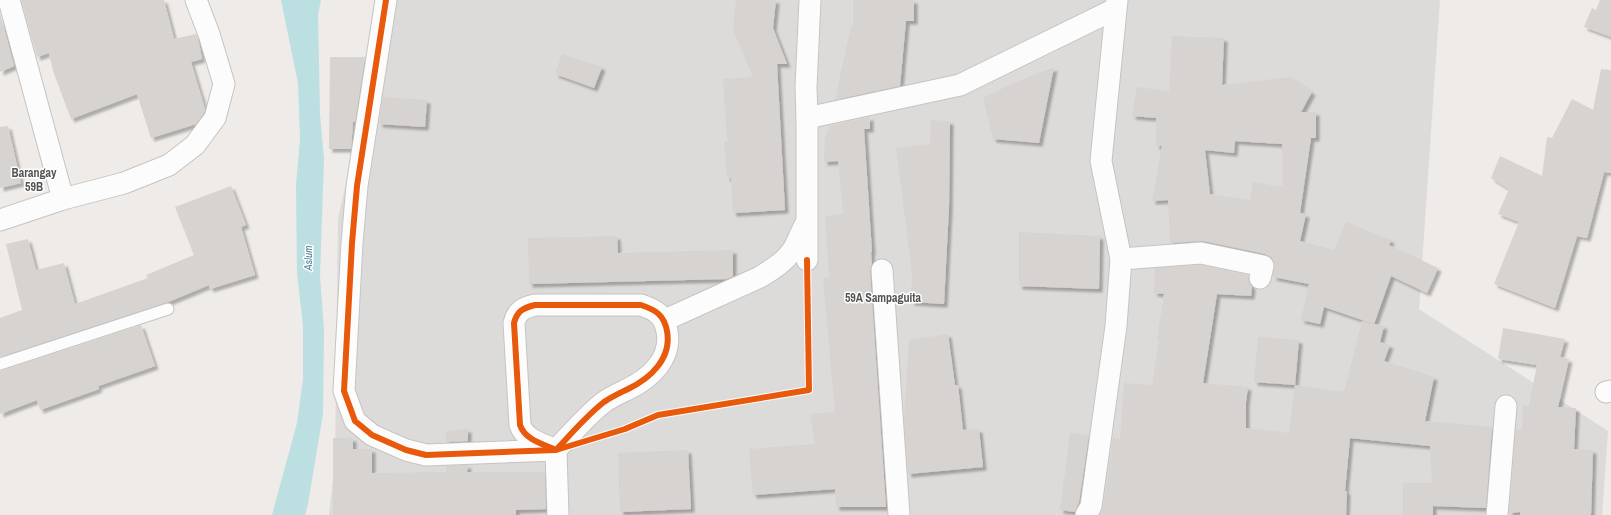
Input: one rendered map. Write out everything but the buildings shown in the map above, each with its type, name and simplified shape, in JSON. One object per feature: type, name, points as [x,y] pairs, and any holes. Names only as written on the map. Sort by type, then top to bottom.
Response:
[{"type":"street","points":[[9,0],[63,199]]},
{"type":"street","points":[[0,220],[63,199],[124,183],[170,165],[195,145],[215,118],[224,84],[209,34],[196,0]]},
{"type":"street","points":[[386,0],[357,186],[352,243],[344,391],[355,421],[372,435],[389,444],[426,455],[556,450],[588,416],[605,401],[642,380],[662,361],[669,342],[665,320],[656,312],[641,305],[535,305],[516,314],[514,323],[520,425],[522,430],[531,439],[556,450]]},
{"type":"street","points":[[807,260],[806,87],[810,0]]},
{"type":"street","points":[[807,118],[960,85],[1116,5]]},
{"type":"street","points":[[1086,515],[1091,506],[1116,326],[1121,259],[1101,161],[1116,5]]},
{"type":"street","points":[[665,320],[760,277],[774,269],[794,248],[807,220]]},
{"type":"street","points":[[1121,259],[1201,253],[1263,266],[1260,278]]},
{"type":"street","points":[[882,270],[898,515]]},
{"type":"street","points":[[1497,515],[1506,406]]},
{"type":"street","points":[[489,453],[509,442],[520,425]]},
{"type":"street","points":[[556,450],[558,515]]},
{"type":"lane","points":[[0,364],[168,309]]},
{"type":"shaded area","points":[[388,0],[1440,0],[1419,309],[1608,431],[1602,515],[329,515],[335,460],[338,218]]},
{"type":"water","name":"Aslum","points":[[281,0],[321,0],[318,14],[320,115],[324,159],[320,276],[324,331],[323,414],[305,515],[272,515],[297,423],[303,379],[303,326],[297,272],[296,185],[300,139],[298,83]]},
{"type":"cycle path","points":[[386,0],[357,186],[352,243],[344,391],[355,421],[372,435],[406,450],[426,455],[556,450],[625,429],[658,415],[809,390],[807,260]]},
{"type":"cycle path","points":[[535,305],[641,305],[655,311],[664,321],[667,331],[668,341],[666,350],[663,358],[652,373],[597,407],[556,450],[530,438],[522,430],[520,425],[514,323],[521,311],[527,307],[535,305]]},
{"type":"district","name":"Barangay 59B","points":[[34,180]]},
{"type":"district","name":"59A Sampaguita","points":[[883,298]]}]
